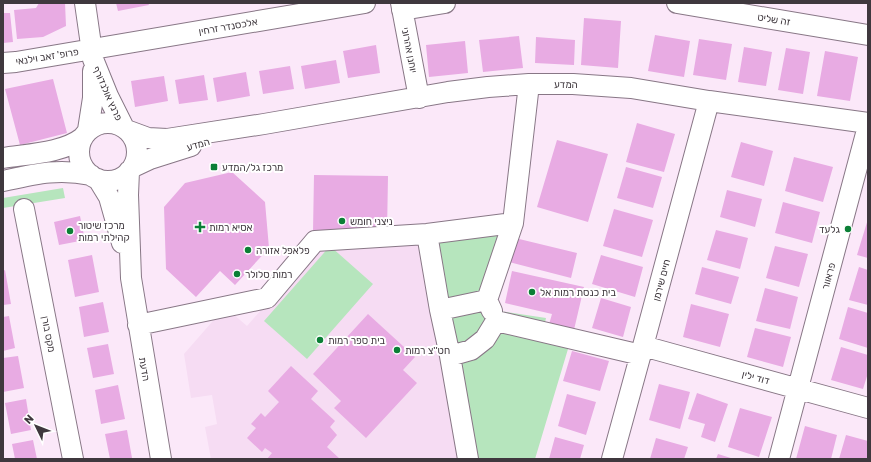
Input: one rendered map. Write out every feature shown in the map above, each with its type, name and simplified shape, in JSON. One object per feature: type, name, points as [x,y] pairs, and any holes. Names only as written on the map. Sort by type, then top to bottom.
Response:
[{"type":"street","name":"פרנץ אולנדורף","points":[[85,3],[92,54],[93,98],[85,134]]},
{"type":"street","name":"אלכסנדר זרחין","points":[[92,54],[365,3]]},
{"type":"street","points":[[401,6],[445,3]]},
{"type":"street","name":"זה שליט","points":[[677,3],[868,34]]},
{"type":"street","name":"יוחנן אהרוני","points":[[401,6],[419,98]]},
{"type":"street","name":"פרנץ אולנדורף","points":[[92,54],[102,84],[126,129]]},
{"type":"street","name":"פרופ' זאב וילנאי","points":[[3,62],[92,54]]},
{"type":"street","points":[[450,356],[471,350],[486,339],[496,321],[487,300],[514,223],[529,84]]},
{"type":"street","name":"המדע","points":[[126,129],[148,138],[167,139],[488,87],[529,84],[573,84],[631,88],[868,125]]},
{"type":"street","name":"חיים שירמן","points":[[612,459],[709,101]]},
{"type":"street","points":[[3,158],[60,149],[75,144],[94,126],[108,123],[126,129],[134,138],[136,145],[136,160],[131,169],[123,176],[115,180],[106,181],[64,171],[48,172],[3,181]]},
{"type":"street","name":"המדע","points":[[131,169],[172,151],[264,124]]},
{"type":"street","name":"פראוור","points":[[781,453],[868,125]]},
{"type":"street","points":[[85,134],[80,146],[79,154],[85,169],[94,177]]},
{"type":"street","name":"הדעת","points":[[131,169],[128,195],[131,278],[161,459]]},
{"type":"street","name":"הדעת","points":[[94,177],[106,191],[109,198],[131,278]]},
{"type":"street","name":"מקס בורן","points":[[24,209],[73,459]]},
{"type":"street","points":[[138,325],[267,298],[315,241],[427,234],[514,223]]},
{"type":"street","points":[[427,234],[468,459]]},
{"type":"street","points":[[440,310],[487,300]]},
{"type":"street","name":"דוד ילין","points":[[496,321],[642,350],[868,408]]},
{"type":"shaded area","name":"בית ספר רמות","points":[[425,236],[462,459],[211,459],[205,427],[217,424],[212,395],[191,398],[184,354],[225,307],[247,326],[318,246]]},
{"type":"green space","points":[[63,188],[65,198],[3,208],[3,198]]},
{"type":"green space","points":[[513,223],[493,310],[546,318],[543,332],[571,339],[535,459],[462,459],[425,236]]},
{"type":"green space","points":[[330,246],[373,284],[307,359],[264,321]]},
{"type":"building","points":[[39,3],[65,3],[66,26],[43,37],[17,39],[14,10],[36,8]]},
{"type":"building","points":[[116,3],[148,3],[149,5],[118,11]]},
{"type":"building","points":[[3,13],[10,13],[13,42],[3,43]]},
{"type":"building","points":[[584,18],[621,21],[618,68],[581,65]]},
{"type":"building","points":[[655,35],[690,41],[684,77],[648,71]]},
{"type":"building","points":[[519,36],[523,68],[483,72],[479,40]]},
{"type":"building","points":[[536,37],[575,40],[574,65],[535,63]]},
{"type":"building","points":[[699,39],[732,44],[726,80],[693,75]]},
{"type":"building","points":[[465,41],[468,73],[429,77],[426,45]]},
{"type":"building","points":[[376,45],[380,73],[348,78],[343,51]]},
{"type":"building","points":[[744,47],[772,52],[766,86],[738,82]]},
{"type":"building","points":[[786,48],[810,52],[803,94],[778,90]]},
{"type":"building","points":[[825,51],[858,57],[850,101],[817,96]]},
{"type":"building","points":[[336,60],[340,83],[305,89],[301,66]]},
{"type":"building","points":[[290,66],[294,89],[263,94],[259,71]]},
{"type":"building","points":[[246,72],[250,96],[217,102],[213,78]]},
{"type":"building","points":[[204,75],[208,100],[179,104],[175,80]]},
{"type":"building","points":[[164,76],[168,101],[135,107],[131,81]]},
{"type":"building","points":[[53,79],[67,133],[20,145],[5,89]]},
{"type":"building","points":[[637,123],[675,134],[664,172],[626,162]]},
{"type":"building","points":[[557,140],[608,154],[588,222],[537,207]]},
{"type":"building","points":[[741,142],[773,151],[764,186],[731,177]]},
{"type":"building","points":[[794,157],[833,167],[823,202],[785,191]]},
{"type":"building","points":[[626,167],[662,177],[653,208],[617,198]]},
{"type":"building","points":[[232,172],[265,202],[269,248],[235,285],[220,271],[196,297],[166,269],[164,207],[185,183]]},
{"type":"building","points":[[314,175],[388,176],[387,233],[313,232]]},
{"type":"building","points":[[727,190],[762,199],[755,227],[720,217]]},
{"type":"building","points":[[783,202],[820,212],[812,243],[775,233]]},
{"type":"building","points":[[614,209],[653,220],[642,257],[603,246]]},
{"type":"building","name":"מרכז שיטור קהילתי רמות","points":[[80,216],[85,240],[59,245],[54,222]]},
{"type":"building","points":[[868,219],[868,258],[857,255]]},
{"type":"building","points":[[716,230],[748,238],[740,269],[707,260]]},
{"type":"building","points":[[515,238],[577,253],[571,278],[509,262]]},
{"type":"building","points":[[775,246],[808,254],[799,287],[766,278]]},
{"type":"building","points":[[92,255],[99,292],[75,297],[68,260]]},
{"type":"building","points":[[601,255],[643,267],[635,297],[592,284]]},
{"type":"building","points":[[702,267],[739,277],[731,304],[695,294]]},
{"type":"building","points":[[859,267],[868,270],[868,305],[849,300]]},
{"type":"building","points":[[5,270],[11,304],[3,305],[3,271]]},
{"type":"building","points":[[512,271],[584,287],[573,334],[548,328],[552,314],[505,303]]},
{"type":"building","points":[[765,288],[798,297],[790,329],[756,321]]},
{"type":"building","points":[[601,298],[631,307],[623,337],[592,328]]},
{"type":"building","points":[[103,302],[109,332],[84,337],[79,307]]},
{"type":"building","points":[[691,304],[729,314],[720,347],[683,337]]},
{"type":"building","points":[[848,307],[868,313],[868,348],[839,339]]},
{"type":"building","points":[[368,314],[415,357],[403,370],[417,383],[366,438],[334,408],[341,401],[313,374]]},
{"type":"building","points":[[9,316],[15,348],[3,351],[3,317]]},
{"type":"building","points":[[755,328],[791,337],[783,367],[747,357]]},
{"type":"building","points":[[108,344],[114,374],[93,378],[87,348]]},
{"type":"building","points":[[841,347],[868,355],[868,373],[863,389],[831,380]]},
{"type":"building","points":[[572,351],[609,361],[600,391],[563,381]]},
{"type":"building","points":[[18,356],[24,388],[3,392],[3,358]]},
{"type":"building","points":[[291,366],[318,391],[311,399],[335,421],[330,427],[337,435],[327,447],[340,459],[267,459],[272,453],[265,448],[262,452],[247,438],[256,428],[251,424],[261,413],[265,417],[279,402],[268,391]]},
{"type":"building","points":[[659,384],[690,392],[680,429],[649,420]]},
{"type":"building","points":[[118,385],[125,419],[101,424],[95,390]]},
{"type":"building","points":[[697,393],[728,404],[715,442],[701,437],[705,424],[688,419]]},
{"type":"building","points":[[567,394],[596,402],[586,435],[558,426]]},
{"type":"building","points":[[26,399],[31,430],[11,434],[5,403]]},
{"type":"building","points":[[740,408],[772,417],[759,457],[728,447]]},
{"type":"building","points":[[805,426],[837,435],[831,459],[796,459]]},
{"type":"building","points":[[127,430],[132,458],[110,459],[105,434]]},
{"type":"building","points":[[846,435],[868,441],[868,459],[839,459]]},
{"type":"building","points":[[555,437],[584,445],[580,459],[549,459]]},
{"type":"building","points":[[656,438],[688,447],[684,459],[650,459]]},
{"type":"building","points":[[33,440],[37,459],[15,459],[12,444]]},
{"type":"building","points":[[718,454],[734,459],[716,459]]},
{"type":"place","name":"מרכז גל/המדע","points":[[214,167]]},
{"type":"place","name":"ניצני חומש","points":[[342,221]]},
{"type":"place","name":"אסיא רמות","points":[[200,227]]},
{"type":"place","name":"גלעד","points":[[848,229]]},
{"type":"place","name":"מרכז שיטור קהילתי רמות","points":[[70,231]]},
{"type":"place","name":"פלאפל אזורה","points":[[248,250]]},
{"type":"place","name":"רמות סלולר","points":[[237,274]]},
{"type":"place","name":"בית כנסת רמות אל","points":[[532,292]]},
{"type":"place","name":"בית ספר רמות","points":[[320,340]]},
{"type":"place","name":"חט''צ רמות","points":[[397,350]]}]
